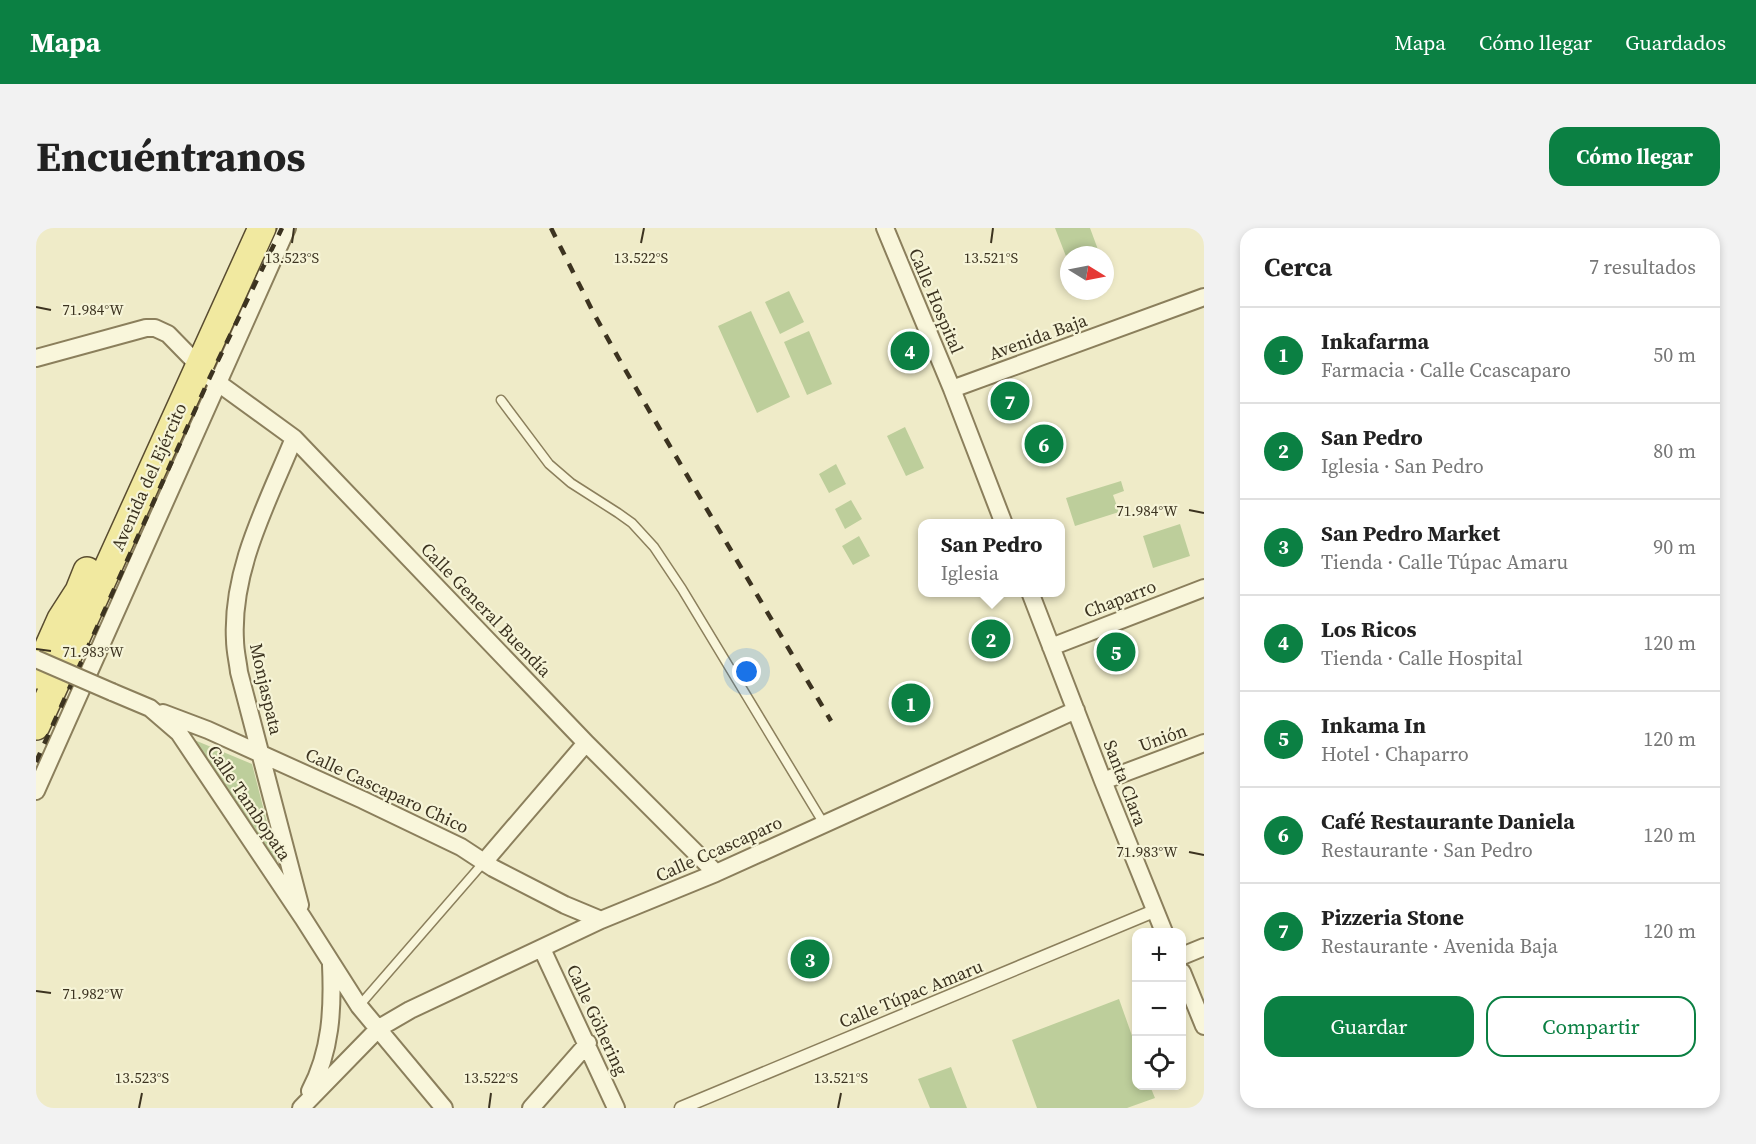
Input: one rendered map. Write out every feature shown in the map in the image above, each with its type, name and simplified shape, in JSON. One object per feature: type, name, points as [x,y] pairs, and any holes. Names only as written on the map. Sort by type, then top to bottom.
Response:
[{"type":"main road","name":"Avenida del Ejército","points":[[36,726],[192,359],[242,228]]},
{"type":"main road","name":"Avenida del Ejército","points":[[36,675],[61,619],[79,591],[192,359],[262,228]]},
{"type":"main road","name":"Avenida del Ejército","points":[[36,698],[69,624],[79,591]]},
{"type":"street","name":"Avenida del Ejército","points":[[36,791],[287,228]]},
{"type":"street","name":"Calle Hospital","points":[[885,228],[952,388],[1002,519]]},
{"type":"street","name":"Avenida Baja","points":[[952,388],[1204,297]]},
{"type":"street","name":"Calle General Buendía","points":[[36,358],[146,328],[162,330],[219,384],[294,438],[586,743],[716,873]]},
{"type":"street","name":"Monjaspata","points":[[294,438],[247,554],[236,610],[235,641],[239,672],[303,918]]},
{"type":"street","name":"Chaparro","points":[[1051,647],[1204,588]]},
{"type":"street","name":"Santa Clara","points":[[1032,597],[1162,928]]},
{"type":"street","name":"Calle Tambopata","points":[[36,659],[150,708],[179,733],[359,1006],[444,1108]]},
{"type":"street","name":"Calle Cascaparo Chico","points":[[150,708],[261,753],[452,842],[564,905],[601,920]]},
{"type":"street","name":"Calle Ccascaparo","points":[[301,1108],[379,1028],[410,1010],[601,920],[716,873],[1076,710]]},
{"type":"street","points":[[484,862],[586,743]]},
{"type":"street","name":"Unión","points":[[1103,781],[1204,743]]},
{"type":"street","name":"Calle Túpac Amaru","points":[[681,1108],[1154,911]]},
{"type":"street","points":[[1186,954],[1204,947]]},
{"type":"street","name":"Calle Göhering","points":[[542,949],[588,1043],[616,1108]]},
{"type":"street","points":[[301,1108],[319,1073],[327,1047],[333,998],[330,961]]},
{"type":"street","points":[[1186,982],[1204,1026]]},
{"type":"street","points":[[531,1108],[588,1043]]},
{"type":"lane","points":[[501,400],[555,469],[571,483],[632,523],[654,547],[825,824]]},
{"type":"lane","points":[[359,1006],[484,862]]},
{"type":"green space","points":[[1055,228],[1090,228],[1097,246],[1062,246]]},
{"type":"green space","points":[[789,291],[804,322],[780,334],[765,302]]},
{"type":"green space","points":[[751,311],[790,397],[757,413],[718,326]]},
{"type":"green space","points":[[809,331],[832,384],[807,395],[784,342]]},
{"type":"green space","points":[[905,427],[924,468],[906,476],[887,436]]},
{"type":"green space","points":[[836,464],[846,484],[829,493],[819,474]]},
{"type":"green space","points":[[1121,481],[1124,491],[1113,495],[1119,512],[1075,526],[1066,498]]},
{"type":"green space","points":[[851,500],[862,519],[845,529],[835,509]]},
{"type":"green space","points":[[1180,524],[1190,556],[1153,568],[1143,536]]},
{"type":"green space","points":[[859,536],[870,556],[853,565],[842,546]]},
{"type":"green space","points":[[192,739],[252,764],[279,869]]},
{"type":"green space","points":[[1119,999],[1132,1036],[1132,1090],[1152,1090],[1155,1098],[1127,1108],[1037,1108],[1012,1040]]},
{"type":"green space","points":[[951,1067],[967,1108],[930,1108],[918,1079]]},
{"type":"railway","points":[[36,762],[210,377],[282,228]]},
{"type":"railway","points":[[551,228],[623,366],[831,721]]},
{"type":"place","name":"Los Ricos","points":[[910,351]]},
{"type":"place","name":"Pizzeria Stone","points":[[1010,401]]},
{"type":"place","name":"Café Restaurante Daniela","points":[[1044,444]]},
{"type":"place","name":"San Pedro","points":[[991,639]]},
{"type":"place","name":"Inkama In","points":[[1116,652]]},
{"type":"place","name":"Inkafarma","points":[[911,703]]},
{"type":"place","name":"San Pedro Market","points":[[810,959]]}]
